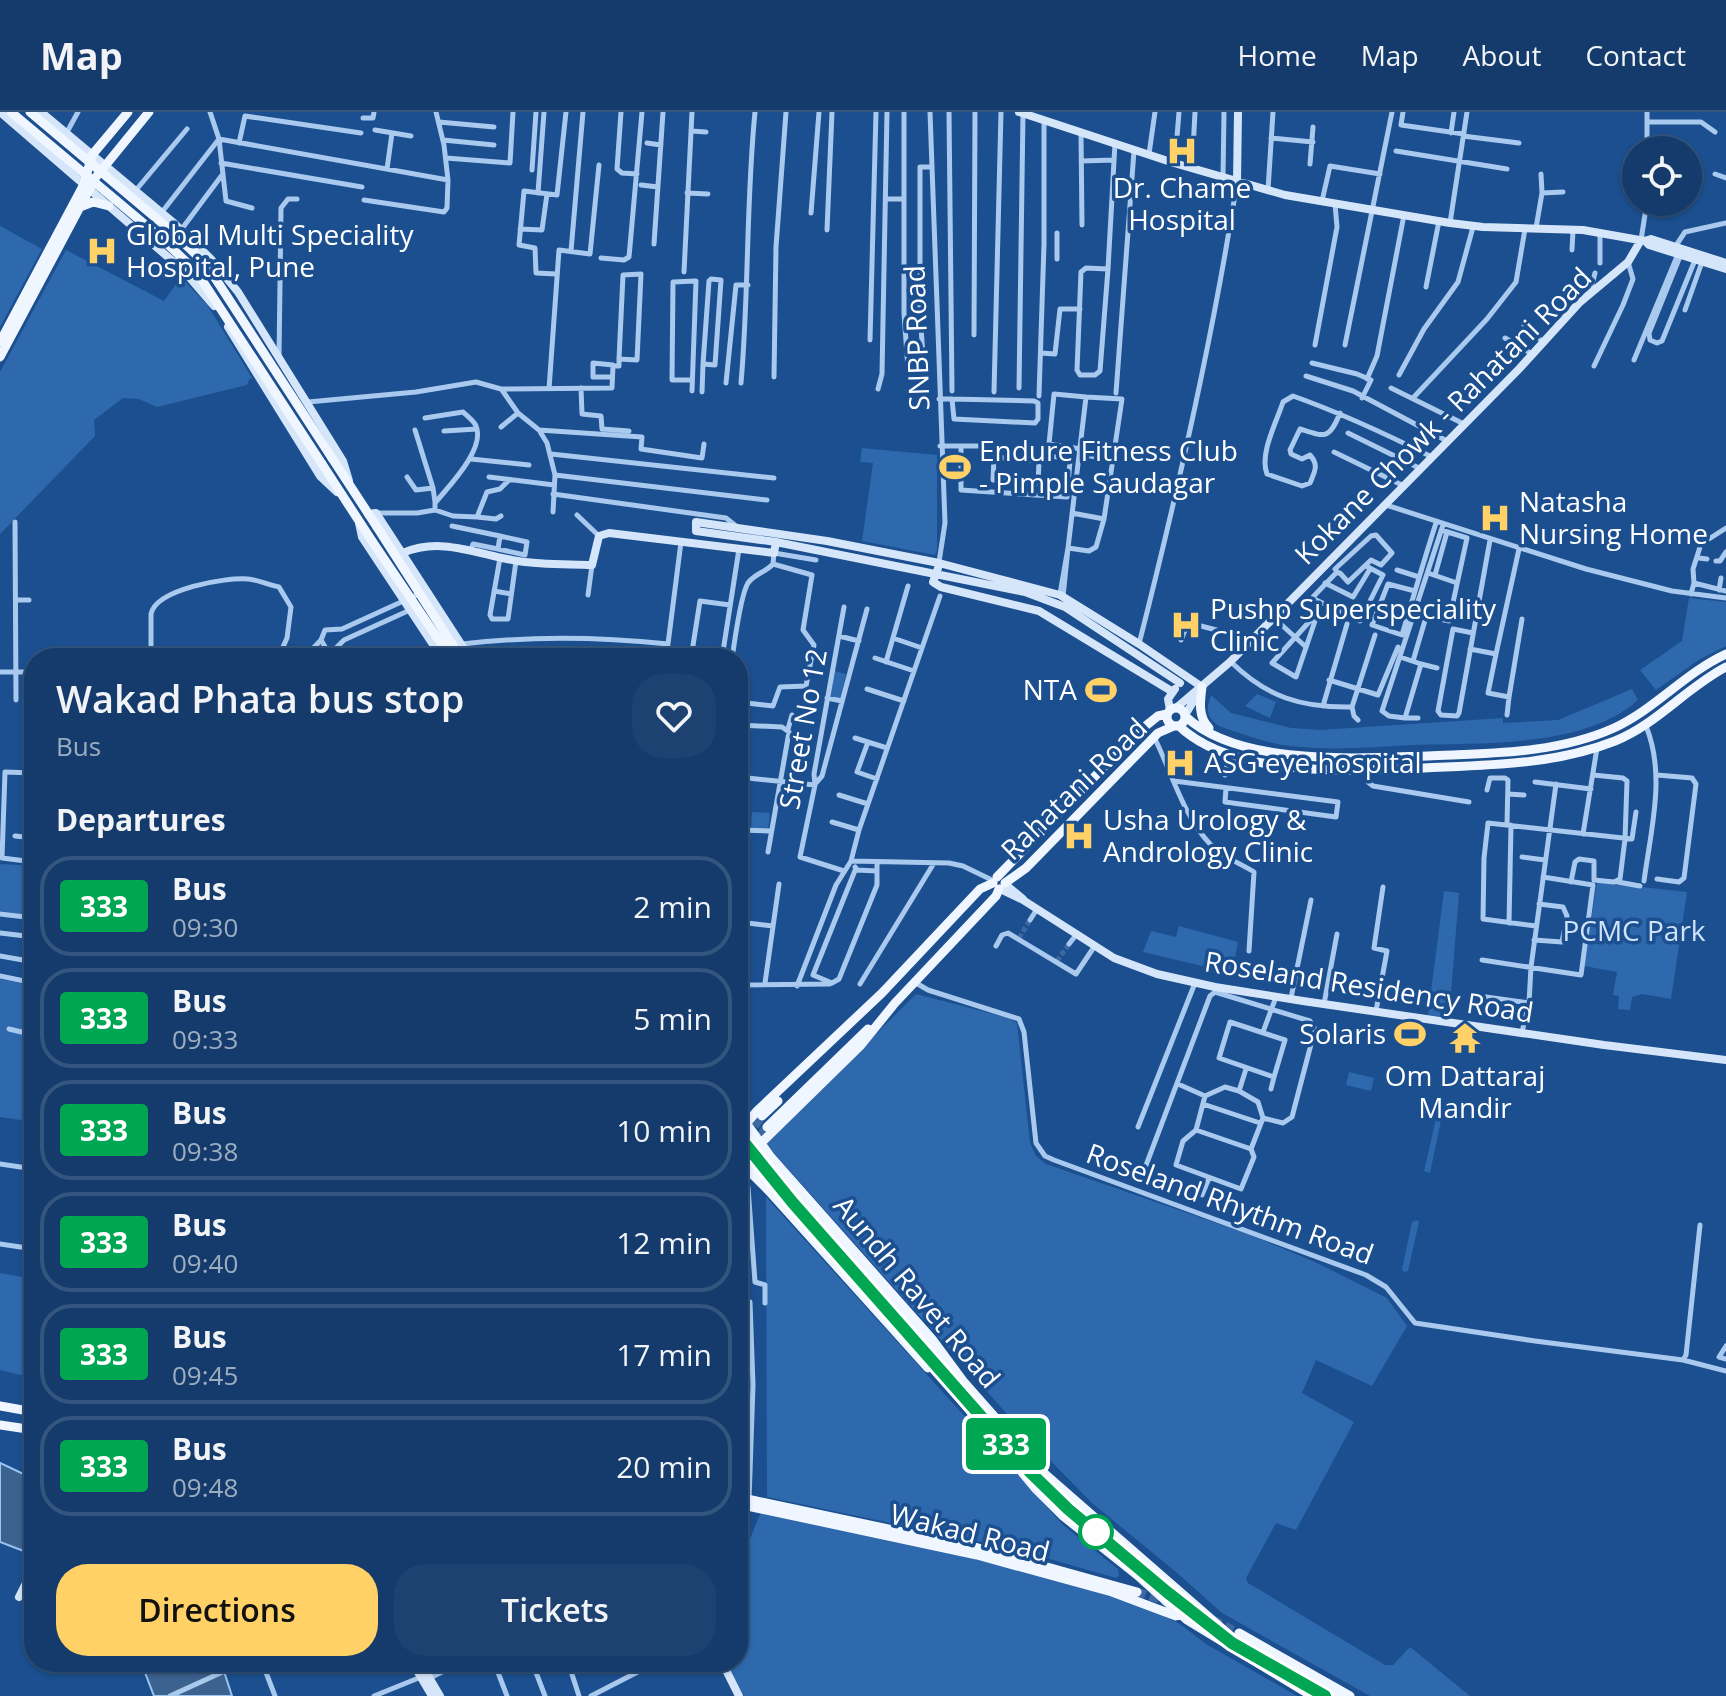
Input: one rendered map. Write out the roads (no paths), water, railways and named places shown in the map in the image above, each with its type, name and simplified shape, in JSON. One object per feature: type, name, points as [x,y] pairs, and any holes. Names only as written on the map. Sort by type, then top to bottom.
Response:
[{"type":"main road","points":[[11,112],[196,271],[444,648]]},
{"type":"main road","points":[[30,112],[206,264],[351,489],[372,513],[377,527],[455,648]]},
{"type":"main road","points":[[0,342],[80,207],[92,155],[128,112]]},
{"type":"main road","points":[[0,357],[87,187],[149,112]]},
{"type":"main road","points":[[80,207],[93,202],[109,206]]},
{"type":"main road","points":[[1726,654],[1698,669],[1635,717],[1593,736],[1539,748],[1497,753],[1345,758],[1275,752],[1217,737],[1194,725],[1185,716],[1171,711],[1168,722],[1194,741],[1229,753],[1305,769],[1367,771],[1529,763],[1597,747],[1645,725],[1705,679],[1726,667]]},
{"type":"main road","points":[[1202,687],[1200,707],[1203,722],[1217,737]]},
{"type":"main road","name":"Rahatani Road","points":[[999,882],[1138,732],[1158,716],[1171,711]]},
{"type":"main road","points":[[1176,726],[1184,722],[1185,716]]},
{"type":"main road","name":"Rahatani Road","points":[[999,882],[1026,868],[1158,733],[1176,726]]},
{"type":"main road","points":[[767,1127],[916,983],[996,896],[999,882]]},
{"type":"main road","points":[[760,1114],[980,889],[999,882]]},
{"type":"main road","points":[[748,1118],[760,1114],[861,1018],[871,1003]]},
{"type":"main road","points":[[748,1162],[761,1143],[853,1054],[895,1003]]},
{"type":"main road","name":"Aundh Ravet Road","points":[[748,1129],[1046,1475],[1234,1639],[1336,1696]]},
{"type":"main road","points":[[748,1132],[777,1177],[928,1353],[951,1390]]},
{"type":"main road","points":[[748,1158],[928,1353],[963,1381]]},
{"type":"main road","points":[[748,1176],[758,1180],[919,1359],[951,1390]]},
{"type":"main road","name":"Aundh Ravet Road","points":[[951,1390],[1063,1516],[1187,1620],[1312,1696]]},
{"type":"main road","points":[[0,1406],[24,1410]]},
{"type":"main road","points":[[0,1425],[24,1429]]},
{"type":"main road","name":"Wakad Road","points":[[749,1503],[978,1548]]},
{"type":"main road","name":"Wakad Road","points":[[749,1503],[977,1555],[1112,1592],[1187,1620]]},
{"type":"main road","points":[[978,1548],[1009,1551],[1115,1581],[1132,1581],[1137,1575]]},
{"type":"main road","points":[[978,1548],[1137,1592]]},
{"type":"main road","points":[[1239,1633],[1350,1696]]},
{"type":"street","points":[[0,112],[183,270],[204,292],[320,476],[341,495]]},
{"type":"street","points":[[41,112],[162,213],[226,277],[343,461],[351,489]]},
{"type":"street","points":[[66,133],[78,112]]},
{"type":"street","points":[[210,112],[219,139],[226,201],[252,208]]},
{"type":"street","points":[[363,118],[373,118],[374,112]]},
{"type":"street","points":[[364,200],[444,212],[447,208],[448,180],[436,112]]},
{"type":"street","points":[[446,158],[508,164],[513,112]]},
{"type":"street","points":[[532,170],[536,112]]},
{"type":"street","points":[[538,193],[544,112]]},
{"type":"street","points":[[556,274],[536,273],[535,248],[519,245],[524,191],[557,195],[566,112]]},
{"type":"street","points":[[571,251],[583,112]]},
{"type":"street","points":[[621,112],[617,169],[622,173],[637,174]]},
{"type":"street","points":[[601,258],[624,260],[629,257],[642,112]]},
{"type":"street","points":[[654,244],[663,112]]},
{"type":"street","points":[[684,272],[692,112]]},
{"type":"street","points":[[741,383],[755,112]]},
{"type":"street","points":[[774,377],[776,247],[786,112]]},
{"type":"street","points":[[811,213],[819,112]]},
{"type":"street","points":[[827,230],[832,112]]},
{"type":"street","points":[[870,340],[876,112]]},
{"type":"street","points":[[878,389],[882,374],[887,112]]},
{"type":"street","points":[[904,112],[908,369]]},
{"type":"street","name":"SNBP Road","points":[[930,112],[945,523],[938,568]]},
{"type":"street","points":[[949,112],[952,391]]},
{"type":"street","points":[[974,335],[975,112]]},
{"type":"street","points":[[994,392],[1001,112]]},
{"type":"street","points":[[1149,154],[1155,112]]},
{"type":"street","points":[[1174,163],[1179,112]]},
{"type":"street","points":[[1192,169],[1195,112]]},
{"type":"street","points":[[1223,178],[1224,112]]},
{"type":"street","points":[[1139,644],[1184,460],[1221,284],[1237,182],[1238,112]]},
{"type":"street","points":[[1268,191],[1273,112]]},
{"type":"street","points":[[1345,345],[1392,112]]},
{"type":"street","points":[[1403,112],[1401,125],[1519,143]]},
{"type":"street","points":[[1450,223],[1467,113],[1454,112],[1451,133]]},
{"type":"street","points":[[1647,112],[1647,136]]},
{"type":"street","points":[[1019,388],[1021,113],[1268,191],[1473,226],[1573,229],[1651,239],[1726,269]]},
{"type":"street","points":[[239,143],[247,115],[361,133]]},
{"type":"street","points":[[1039,396],[1044,120]]},
{"type":"street","points":[[439,122],[494,127]]},
{"type":"street","points":[[1647,122],[1701,122],[1715,132]]},
{"type":"street","points":[[1310,164],[1313,127]]},
{"type":"street","points":[[135,191],[187,129]]},
{"type":"street","points":[[375,130],[411,136]]},
{"type":"street","points":[[691,131],[706,132]]},
{"type":"street","points":[[1081,132],[1082,225]]},
{"type":"street","points":[[387,169],[392,133]]},
{"type":"street","points":[[1271,138],[1313,142]]},
{"type":"street","points":[[219,139],[448,180]]},
{"type":"street","points":[[162,213],[219,139]]},
{"type":"street","points":[[443,140],[494,145]]},
{"type":"street","points":[[647,143],[661,145]]},
{"type":"street","points":[[1108,269],[1082,269],[1078,372],[1095,375],[1100,371],[1108,269],[1115,143]]},
{"type":"street","points":[[1116,393],[1134,149]]},
{"type":"street","points":[[1396,151],[1507,169]]},
{"type":"street","points":[[1081,161],[1114,160]]},
{"type":"street","points":[[221,163],[362,187]]},
{"type":"street","points":[[549,389],[559,250],[590,254],[599,165]]},
{"type":"street","points":[[1322,202],[1330,166],[1380,174]]},
{"type":"street","points":[[923,356],[920,167],[932,167]]},
{"type":"street","points":[[1536,229],[1542,193],[1541,174]]},
{"type":"street","points":[[1715,174],[1726,178]]},
{"type":"street","points":[[181,230],[223,175]]},
{"type":"street","points":[[641,185],[658,187]]},
{"type":"street","points":[[1542,193],[1563,192]]},
{"type":"street","points":[[687,193],[708,194]]},
{"type":"street","points":[[520,229],[542,230],[547,194]]},
{"type":"street","points":[[279,359],[281,208],[288,199],[297,199]]},
{"type":"street","points":[[886,199],[903,199]]},
{"type":"street","points":[[1315,345],[1337,227],[1335,204]]},
{"type":"street","points":[[1367,379],[1377,356],[1404,215]]},
{"type":"street","points":[[1643,240],[1646,216]]},
{"type":"street","points":[[1426,287],[1439,221]]},
{"type":"street","points":[[1634,360],[1685,232],[1726,223]]},
{"type":"street","points":[[1399,375],[1424,329],[1458,282],[1473,226]]},
{"type":"street","points":[[1413,398],[1487,319],[1516,282],[1525,229]]},
{"type":"street","points":[[1572,250],[1573,229]]},
{"type":"street","points":[[1600,232],[1600,263]]},
{"type":"street","points":[[1057,233],[1057,259]]},
{"type":"street","name":"Kokane Chowk - Rahatani Road","points":[[1202,687],[1465,425],[1589,294],[1628,262],[1643,240]]},
{"type":"street","points":[[1044,244],[1057,244]]},
{"type":"street","points":[[1678,250],[1649,333],[1650,340],[1657,343],[1662,341],[1699,260]]},
{"type":"street","points":[[1678,250],[1726,263]]},
{"type":"street","points":[[1685,310],[1699,260]]},
{"type":"street","points":[[1594,366],[1633,279],[1628,262]]},
{"type":"street","points":[[1589,294],[1595,273]]},
{"type":"street","points":[[612,377],[593,377],[593,363],[619,366],[619,359],[623,275],[641,274],[637,360],[619,359]]},
{"type":"street","points":[[702,392],[703,364],[709,281],[721,280],[715,365],[703,364]]},
{"type":"street","points":[[692,380],[672,380],[673,282],[696,281],[692,391]]},
{"type":"street","points":[[726,383],[736,285],[748,285]]},
{"type":"street","points":[[1041,353],[1055,354],[1060,309],[1080,309]]},
{"type":"street","points":[[871,312],[883,313]]},
{"type":"street","points":[[1524,325],[1543,342]]},
{"type":"street","points":[[1505,338],[1533,354]]},
{"type":"street","points":[[1312,363],[1371,380],[1362,398]]},
{"type":"street","points":[[307,402],[416,392],[476,382],[501,389],[612,388],[613,366]]},
{"type":"street","points":[[1306,376],[1353,391],[1448,441]]},
{"type":"street","points":[[581,388],[582,414],[601,416],[602,429],[629,431]]},
{"type":"street","points":[[1391,388],[1465,425]]},
{"type":"street","points":[[501,389],[518,413],[539,430],[551,454],[555,475],[553,512]]},
{"type":"street","points":[[1068,548],[1089,551],[1096,547],[1104,519],[1113,460],[1122,399],[1054,394],[1049,444],[1113,460]]},
{"type":"street","points":[[1340,413],[1326,438],[1300,429],[1290,450],[1291,454],[1302,459],[1310,455],[1316,462],[1310,483],[1302,486],[1267,474],[1267,454],[1286,397],[1293,396],[1340,413],[1432,457]]},
{"type":"street","points":[[1061,596],[1086,397]]},
{"type":"street","points":[[939,399],[952,399],[1034,401],[1038,403],[1037,422],[954,419],[952,399]]},
{"type":"street","points":[[372,513],[417,513],[435,506],[471,459],[477,429],[463,412],[425,418]]},
{"type":"street","points":[[501,427],[518,413]]},
{"type":"street","points":[[444,431],[477,429]]},
{"type":"street","points":[[415,430],[433,488],[435,506]]},
{"type":"street","points":[[539,430],[642,437],[641,449],[702,458],[704,444]]},
{"type":"street","points":[[1348,433],[1421,469]]},
{"type":"street","points":[[940,446],[990,446],[994,457],[993,480],[1038,484],[1039,461]]},
{"type":"street","points":[[961,446],[961,490],[1067,497],[1070,461],[1046,457],[1039,461],[994,457]]},
{"type":"street","points":[[1334,452],[1404,486]]},
{"type":"street","points":[[551,454],[774,478]]},
{"type":"street","points":[[471,459],[529,465]]},
{"type":"street","points":[[555,475],[767,500]]},
{"type":"street","points":[[407,477],[416,490],[433,488]]},
{"type":"street","points":[[489,477],[554,485]]},
{"type":"street","points":[[477,517],[487,492],[500,489],[509,480]]},
{"type":"street","points":[[553,494],[726,518],[740,530],[776,542],[938,568],[1025,592],[1065,607],[1180,683]]},
{"type":"street","points":[[1386,505],[1467,538],[1449,621],[1415,614]]},
{"type":"street","points":[[435,506],[453,516],[496,519],[501,516]]},
{"type":"street","points":[[372,513],[403,553],[464,648]]},
{"type":"street","points":[[1072,513],[1104,519]]},
{"type":"street","points":[[577,515],[599,536]]},
{"type":"street","points":[[15,522],[16,700]]},
{"type":"street","points":[[359,522],[362,537],[436,648]]},
{"type":"street","points":[[403,553],[430,546],[525,555],[527,542],[452,526]]},
{"type":"street","points":[[1442,528],[1613,576],[1691,594],[1726,598]]},
{"type":"street","points":[[1418,718],[1389,716],[1382,711],[1442,528]]},
{"type":"street","points":[[1435,575],[1442,528]]},
{"type":"street","points":[[1415,591],[1388,584],[1372,625],[1402,635],[1415,591],[1419,577],[1442,528]]},
{"type":"street","points":[[1691,594],[1693,569],[1704,540],[1726,528]]},
{"type":"street","points":[[740,530],[772,533],[1061,596],[1202,687]]},
{"type":"street","points":[[599,536],[609,533],[816,560]]},
{"type":"street","points":[[1322,570],[1327,580],[1353,597],[1373,559],[1383,564],[1392,555],[1374,535],[1335,569],[1348,582],[1368,567]]},
{"type":"street","points":[[500,536],[492,619],[508,620],[516,561]]},
{"type":"street","points":[[588,595],[599,536]]},
{"type":"street","points":[[1473,633],[1453,629],[1438,711],[1441,715],[1457,716],[1459,713],[1490,540]]},
{"type":"street","points":[[667,648],[681,542]]},
{"type":"street","points":[[734,648],[747,584],[773,564],[776,542]]},
{"type":"street","points":[[724,648],[739,549]]},
{"type":"street","points":[[1509,697],[1488,693],[1519,549]]},
{"type":"street","points":[[1694,583],[1722,590],[1718,561],[1726,552]]},
{"type":"street","points":[[499,553],[516,561],[592,565]]},
{"type":"street","points":[[1699,558],[1707,559]]},
{"type":"street","points":[[748,703],[773,706],[780,687],[802,688],[809,681],[814,645],[803,630],[813,576],[773,564]]},
{"type":"street","points":[[1338,573],[1327,580],[1312,598],[1360,621],[1383,575],[1368,567]]},
{"type":"street","points":[[938,568],[933,582],[941,587],[1039,611],[1173,692]]},
{"type":"street","points":[[1397,570],[1419,577]]},
{"type":"street","points":[[1428,573],[1457,583]]},
{"type":"street","points":[[151,648],[152,608],[160,600],[190,586],[247,579],[279,587],[291,607],[282,648]]},
{"type":"street","points":[[886,662],[908,586]]},
{"type":"street","points":[[494,591],[511,594]]},
{"type":"street","points":[[313,648],[325,630],[342,629],[405,600],[430,595]]},
{"type":"street","points":[[336,648],[344,640],[411,610],[430,595]]},
{"type":"street","points":[[877,863],[877,885],[839,979],[832,983],[813,975],[855,864],[859,830],[940,596]]},
{"type":"street","points":[[16,600],[29,600]]},
{"type":"street","points":[[693,648],[700,601],[730,605]]},
{"type":"street","name":"Street No 12","points":[[844,607],[800,857],[844,871]]},
{"type":"street","points":[[748,777],[815,785],[822,776],[867,609]]},
{"type":"street","points":[[1318,612],[1306,647],[1296,677],[1272,663],[1318,612]]},
{"type":"street","points":[[1413,661],[1426,617]]},
{"type":"street","points":[[1274,618],[1306,647]]},
{"type":"street","points":[[1507,715],[1522,619]]},
{"type":"street","points":[[1323,706],[1347,624]]},
{"type":"street","points":[[1181,640],[1185,630],[1197,626],[1252,640]]},
{"type":"street","points":[[1358,720],[1352,707],[1375,635]]},
{"type":"street","points":[[839,636],[859,641]]},
{"type":"street","points":[[893,638],[922,648]]},
{"type":"street","points":[[462,644],[568,639],[668,644]]},
{"type":"street","points":[[321,640],[326,648]]},
{"type":"street","points":[[1329,680],[1374,695],[1380,693],[1398,647]]},
{"type":"street","points":[[1470,649],[1496,654]]},
{"type":"street","points":[[1400,657],[1437,668]]},
{"type":"street","points":[[875,658],[914,671]]},
{"type":"street","points":[[1230,662],[1261,688],[1276,696],[1323,706],[1352,707]]},
{"type":"street","points":[[1405,718],[1421,664]]},
{"type":"street","points":[[0,672],[24,672]]},
{"type":"street","points":[[1186,675],[1168,699],[1171,711],[1202,687]]},
{"type":"street","points":[[1185,716],[1202,687]]},
{"type":"street","points":[[867,689],[904,701]]},
{"type":"street","points":[[827,698],[842,701]]},
{"type":"street","points":[[768,852],[785,728],[792,715]]},
{"type":"street","points":[[1543,877],[1571,882],[1642,883],[1657,775],[1654,747],[1645,725]]},
{"type":"street","points":[[748,726],[785,728]]},
{"type":"street","points":[[855,738],[887,748]]},
{"type":"street","points":[[1155,739],[1201,833],[1212,847],[1254,872],[1249,951]]},
{"type":"street","points":[[868,742],[857,772],[877,779]]},
{"type":"street","points":[[1583,834],[1597,747]]},
{"type":"street","points":[[1225,775],[1229,753]]},
{"type":"street","points":[[1367,771],[1368,782],[1373,786],[1469,802]]},
{"type":"street","points":[[24,773],[5,772],[2,858],[24,861]]},
{"type":"street","points":[[1593,775],[1626,779],[1625,839],[1617,881]]},
{"type":"street","points":[[1657,775],[1692,778],[1696,784],[1684,878],[1679,882],[1657,879]]},
{"type":"street","points":[[1487,790],[1490,778],[1508,780],[1509,923]]},
{"type":"street","points":[[1174,781],[1338,802],[1336,817],[1225,802],[1226,788]]},
{"type":"street","points":[[1535,782],[1591,789]]},
{"type":"street","points":[[1522,1033],[1529,1003],[1534,940],[1556,784]]},
{"type":"street","points":[[1508,794],[1524,795]]},
{"type":"street","points":[[839,795],[868,804]]},
{"type":"street","points":[[1536,926],[1483,919],[1488,823],[1632,839],[1636,812]]},
{"type":"street","points":[[832,822],[859,830]]},
{"type":"street","points":[[748,830],[771,831]]},
{"type":"street","points":[[15,836],[24,837]]},
{"type":"street","points":[[1522,857],[1545,860]]},
{"type":"street","points":[[1482,960],[1581,975],[1594,861],[1579,859],[1575,862],[1571,882]]},
{"type":"street","points":[[860,984],[935,862]]},
{"type":"street","points":[[797,986],[844,871],[855,864],[935,862],[963,866],[999,882]]},
{"type":"street","points":[[855,864],[877,871]]},
{"type":"street","name":"Roseland Residency Road","points":[[999,882],[1094,947],[1129,965],[1195,983],[1376,1012],[1726,1060]]},
{"type":"street","points":[[765,983],[779,884]]},
{"type":"street","points":[[1376,1012],[1387,951],[1374,948],[1383,887]]},
{"type":"street","points":[[1291,999],[1311,900]]},
{"type":"street","points":[[1534,940],[1562,942],[1567,916],[1563,907],[1539,904]]},
{"type":"street","points":[[1030,920],[1037,909]]},
{"type":"street","points":[[0,914],[24,917]]},
{"type":"street","points":[[748,923],[773,926]]},
{"type":"street","points":[[0,933],[24,936]]},
{"type":"street","points":[[996,946],[1004,934],[1019,939],[1076,974],[1094,947]]},
{"type":"street","points":[[1324,1004],[1337,934]]},
{"type":"street","points":[[1069,944],[1076,935]]},
{"type":"street","points":[[0,956],[24,960]]},
{"type":"street","points":[[0,976],[24,981]]},
{"type":"street","name":"Roseland Rhythm Road","points":[[916,983],[928,990],[1019,1019],[1024,1032],[1036,1143],[1045,1156],[1366,1275],[1386,1287],[1415,1323],[1683,1360],[1726,1371]]},
{"type":"street","points":[[1138,1127],[1195,983]]},
{"type":"street","points":[[748,984],[830,984]]},
{"type":"street","points":[[1145,1168],[1212,994],[1219,993],[1310,1021],[1315,1029],[1292,1117],[1283,1123],[1262,1120],[1203,1104]]},
{"type":"street","points":[[1263,1032],[1276,997]]},
{"type":"street","points":[[1486,997],[1529,1003]]},
{"type":"street","points":[[1271,1089],[1285,1040],[1230,1022],[1219,1058],[1274,1077]]},
{"type":"street","points":[[9,1029],[24,1033]]},
{"type":"street","points":[[1239,1091],[1246,1069]]},
{"type":"street","points":[[1178,1084],[1205,1096],[1225,1087],[1258,1102],[1262,1120],[1251,1149],[1254,1157],[1241,1189],[1176,1165],[1183,1141],[1196,1130],[1205,1096]]},
{"type":"street","points":[[1196,1130],[1251,1149]]},
{"type":"street","points":[[0,1164],[24,1168]]},
{"type":"street","points":[[1202,1195],[1209,1178]]},
{"type":"street","points":[[748,1187],[755,1282],[765,1285],[765,1303]]},
{"type":"street","points":[[1683,1360],[1700,1225]]},
{"type":"street","points":[[0,1244],[24,1248]]},
{"type":"street","points":[[749,1503],[753,1385],[750,1302]]},
{"type":"street","points":[[1726,1346],[1719,1357],[1726,1359]]},
{"type":"street","points":[[19,1597],[24,1587]]},
{"type":"street","points":[[170,1696],[222,1672]]},
{"type":"street","points":[[266,1672],[275,1696]]},
{"type":"street","points":[[420,1672],[440,1696]]},
{"type":"street","points":[[423,1672],[432,1696]]},
{"type":"street","points":[[374,1696],[440,1672]]},
{"type":"street","points":[[498,1672],[507,1696]]},
{"type":"street","points":[[536,1672],[545,1696]]},
{"type":"street","points":[[571,1672],[579,1696]]},
{"type":"street","points":[[591,1696],[638,1672]]},
{"type":"street","points":[[727,1672],[739,1696]]},
{"type":"tunnel","points":[[1019,938],[1030,920]]},
{"type":"tunnel","points":[[1057,961],[1069,944]]},
{"type":"tunnel","points":[[748,1134],[762,1116]]},
{"type":"tunnel","points":[[748,1155],[767,1127]]},
{"type":"tunnel","points":[[1137,1592],[1192,1610],[1239,1633]]},
{"type":"place","name":"Dr. Chame Hospital","points":[[1182,151]]},
{"type":"place","name":"Global Multi Speciality Hospital, Pune","points":[[102,251]]},
{"type":"place","name":"Endure Fitness Club - Pimple Saudagar","points":[[955,467]]},
{"type":"place","name":"Natasha Nursing Home","points":[[1495,518]]},
{"type":"place","name":"Pushp Superspeciality Clinic","points":[[1186,625]]},
{"type":"place","name":"NTA","points":[[1101,690]]},
{"type":"place","name":"ASG eye hospital","points":[[1180,763]]},
{"type":"place","name":"Usha Urology & Andrology Clinic","points":[[1079,836]]},
{"type":"place","name":"Solaris","points":[[1410,1034]]},
{"type":"place","name":"Om Dattaraj Mandir","points":[[1465,1038]]},
{"type":"park label","name":"PCMC Park","points":[[1634,931]]}]
